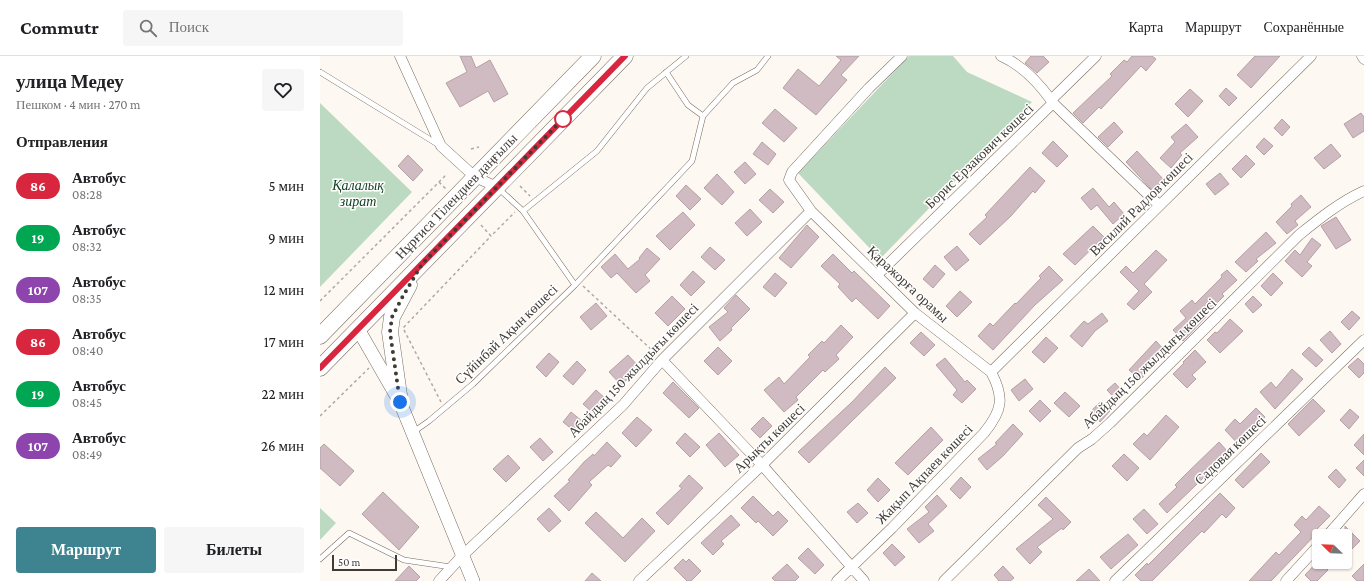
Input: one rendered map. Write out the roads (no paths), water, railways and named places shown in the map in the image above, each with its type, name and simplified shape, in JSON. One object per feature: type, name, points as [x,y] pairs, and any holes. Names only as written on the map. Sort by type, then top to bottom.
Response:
[{"type":"main road","name":"Нұрғиса Тілендиев даңғылы","points":[[320,336],[593,56]]},
{"type":"main road","name":"Нұрғиса Тілендиев даңғылы","points":[[320,368],[625,56]]},
{"type":"main road","points":[[400,402],[391,348],[390,332],[392,317],[422,264]]},
{"type":"street","points":[[400,56],[441,146],[475,177],[497,186]]},
{"type":"street","name":"Қаражорға орамы","points":[[902,56],[869,88],[792,172],[789,180],[791,185],[811,211],[915,312],[991,372]]},
{"type":"street","points":[[1001,56],[1010,60],[1030,75],[1052,102],[1159,205]]},
{"type":"street","name":"Борис Ерзакович көшесі","points":[[877,275],[1052,102],[1096,56]]},
{"type":"street","name":"Василий Радлов көшесі","points":[[991,372],[1311,56]]},
{"type":"street","name":"Абайдың 150 жылдығы көшесі","points":[[944,581],[1078,448],[1092,439],[1110,423],[1299,235],[1332,208],[1347,198],[1364,191]]},
{"type":"street","name":"Абайдың 150 жылдығы көшесі","points":[[439,581],[464,555],[623,405],[662,360],[811,211]]},
{"type":"street","name":"Арықты көшесі","points":[[639,581],[762,465],[915,312]]},
{"type":"street","points":[[358,329],[400,402],[412,434],[464,555],[473,581]]},
{"type":"street","name":"Садовая көшесі","points":[[1115,581],[1364,340]]},
{"type":"street","points":[[662,360],[762,465],[864,581]]},
{"type":"street","name":"Жақып Ақпаев көшесі","points":[[837,581],[892,528],[994,420],[1000,408],[1000,396],[998,385],[991,372]]},
{"type":"street","points":[[1333,529],[1364,494]]},
{"type":"street","points":[[1286,581],[1312,553]]},
{"type":"lane","points":[[521,209],[597,151],[647,88],[686,56]]},
{"type":"lane","points":[[577,283],[692,161],[703,116],[733,83],[757,70],[768,56]]},
{"type":"lane","points":[[320,72],[441,146]]},
{"type":"lane","points":[[666,72],[688,105],[703,116]]},
{"type":"lane","name":"Сүйінбай Ақын көшесі","points":[[412,434],[473,384],[577,283],[521,209],[497,186]]},
{"type":"lane","points":[[320,560],[349,533],[404,560],[452,568]]},
{"type":"park label","name":"Қалалық зират","points":[[358,194]]}]
